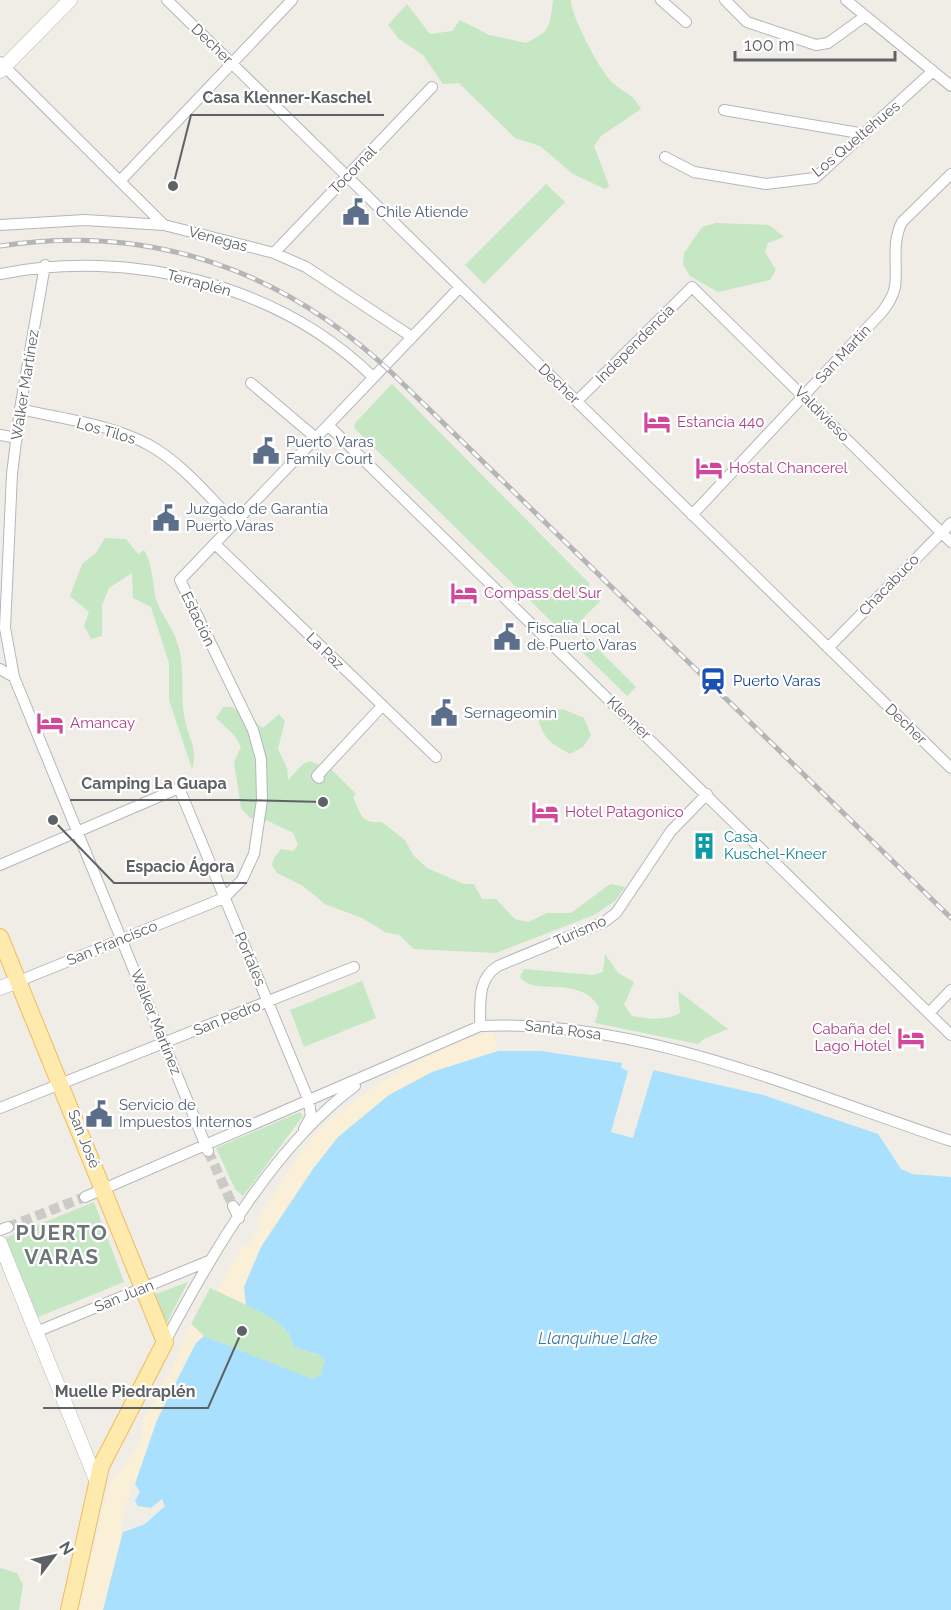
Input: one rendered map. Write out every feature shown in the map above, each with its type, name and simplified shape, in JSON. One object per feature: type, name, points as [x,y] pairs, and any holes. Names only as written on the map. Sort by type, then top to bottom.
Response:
[{"type":"main road","points":[[2,66],[70,0]]},
{"type":"main road","name":"San José","points":[[0,937],[10,984]]},
{"type":"main road","name":"San José","points":[[0,956],[10,984],[57,1086],[95,1193],[139,1289],[162,1347]]},
{"type":"main road","points":[[0,1243],[97,1482]]},
{"type":"main road","points":[[69,1610],[97,1482],[108,1449],[162,1347]]},
{"type":"street","name":"Decher","points":[[167,0],[951,768]]},
{"type":"street","points":[[120,181],[292,0]]},
{"type":"street","points":[[661,0],[686,22]]},
{"type":"street","points":[[724,0],[747,22],[816,45],[828,43],[864,16]]},
{"type":"street","points":[[846,0],[951,86]]},
{"type":"street","points":[[2,66],[164,225]]},
{"type":"street","name":"Los Queltehues","points":[[665,157],[694,172],[766,183],[815,178],[933,71]]},
{"type":"street","name":"Tocornal","points":[[274,253],[432,87]]},
{"type":"street","points":[[724,110],[865,134]]},
{"type":"street","name":"San Martín","points":[[692,514],[882,312],[895,287],[894,249],[897,231],[902,222],[951,174]]},
{"type":"street","name":"Venegas","points":[[0,225],[85,220],[164,225],[274,253],[306,267],[393,322],[412,337]]},
{"type":"street","name":"Terraplén","points":[[0,274],[45,265],[76,264],[127,267],[194,280],[254,299],[323,335],[347,352],[373,377]]},
{"type":"street","name":"Walker Martínez","points":[[45,265],[20,409],[5,628],[14,677],[207,1148]]},
{"type":"street","name":"Estación","points":[[224,898],[242,880],[251,864],[262,800],[263,772],[253,730],[180,580],[460,286]]},
{"type":"street","name":"Valdivieso","points":[[692,287],[951,542]]},
{"type":"street","name":"Independencia","points":[[577,401],[692,287]]},
{"type":"street","points":[[251,383],[316,438]]},
{"type":"street","name":"Los Tilos","points":[[20,409],[125,434],[151,446],[170,459],[235,523]]},
{"type":"street","name":"Klenner","points":[[328,425],[951,1035]]},
{"type":"street","points":[[0,435],[17,438]]},
{"type":"street","name":"Chacabuco","points":[[828,648],[951,523]]},
{"type":"street","name":"La Paz","points":[[214,544],[436,757]]},
{"type":"street","points":[[0,669],[14,677]]},
{"type":"street","points":[[319,778],[317,776],[382,706]]},
{"type":"street","name":"Portales","points":[[79,831],[179,788],[309,1101]]},
{"type":"street","name":"Turismo","points":[[480,1026],[480,994],[489,974],[498,966],[604,922],[616,913],[671,831],[707,794]]},
{"type":"street","points":[[0,865],[79,831]]},
{"type":"street","name":"San Francisco","points":[[10,984],[224,898]]},
{"type":"street","name":"San Pedro","points":[[0,1108],[354,967]]},
{"type":"street","points":[[929,1013],[951,990]]},
{"type":"street","name":"Santa Rosa","points":[[95,1193],[207,1148],[480,1026],[524,1024],[604,1035],[671,1050],[809,1091],[951,1141]]},
{"type":"street","points":[[304,1129],[348,1091],[372,1074]]},
{"type":"street","points":[[162,1347],[211,1260],[304,1129],[311,1116],[309,1101]]},
{"type":"street","points":[[233,1206],[239,1218]]},
{"type":"street","name":"San Juan","points":[[36,1332],[211,1260]]},
{"type":"green space","points":[[553,0],[571,0],[581,30],[602,69],[614,84],[635,100],[641,109],[601,136],[594,146],[609,186],[605,189],[573,174],[540,146],[515,138],[459,83],[443,84],[423,55],[399,39],[388,25],[407,4],[430,34],[452,31],[460,20],[489,35],[526,43],[548,27]]},
{"type":"green space","points":[[546,184],[565,202],[484,284],[465,265]]},
{"type":"green space","points":[[716,223],[769,225],[784,237],[768,243],[765,252],[776,270],[770,280],[718,292],[690,276],[683,265],[684,253],[702,227]]},
{"type":"green space","points":[[392,384],[590,584],[588,587],[601,600],[566,636],[354,428],[355,423]]},
{"type":"green space","points":[[105,538],[126,539],[138,554],[144,550],[147,555],[156,599],[176,639],[180,655],[184,714],[194,752],[192,769],[169,700],[169,663],[151,607],[133,598],[132,573],[109,588],[102,605],[102,636],[91,639],[84,626],[89,612],[70,596],[82,564],[96,553]]},
{"type":"green space","points":[[585,636],[636,687],[627,696],[575,645]]},
{"type":"green space","points":[[223,707],[232,707],[263,728],[279,714],[285,721],[278,749],[287,768],[288,780],[303,764],[310,761],[327,769],[329,767],[356,794],[353,797],[360,814],[366,820],[382,822],[405,840],[413,855],[427,868],[464,884],[474,884],[482,899],[496,899],[515,919],[528,922],[547,913],[571,913],[610,884],[625,887],[615,901],[594,915],[496,953],[414,949],[399,935],[385,932],[362,918],[325,904],[303,886],[277,873],[272,865],[274,858],[281,849],[293,851],[298,845],[293,833],[268,821],[250,818],[241,808],[234,762],[241,747],[235,736],[216,718]]},
{"type":"green space","points":[[563,709],[584,718],[591,735],[583,747],[570,754],[549,740],[538,718],[543,712]]},
{"type":"green space","points":[[605,954],[618,973],[634,982],[624,1005],[632,1016],[663,1018],[675,1016],[680,1013],[678,991],[728,1029],[698,1044],[595,1023],[599,1007],[590,997],[569,988],[527,983],[520,977],[524,969],[593,975],[603,972]]},
{"type":"green space","points":[[362,981],[376,1018],[304,1047],[290,1010]]},
{"type":"green space","points":[[300,1112],[303,1116],[243,1196],[235,1189],[216,1148]]},
{"type":"green space","points":[[94,1202],[124,1282],[38,1317],[5,1238]]},
{"type":"green space","points":[[188,1282],[165,1326],[153,1295]]},
{"type":"green space","points":[[210,1288],[271,1317],[289,1335],[294,1347],[319,1355],[325,1360],[321,1375],[312,1379],[306,1378],[204,1336],[191,1324]]},
{"type":"green space","points":[[0,1568],[17,1573],[23,1585],[19,1610],[0,1610]]},
{"type":"sand","points":[[494,1032],[498,1051],[432,1072],[313,1169],[244,1287],[246,1305],[217,1291],[243,1245],[247,1247],[261,1224],[257,1221],[302,1150],[319,1130],[354,1101],[402,1070],[451,1045]]},
{"type":"sand","points":[[191,1324],[204,1336],[194,1347],[183,1366],[161,1413],[141,1468],[103,1610],[78,1610],[109,1485],[141,1442],[144,1417],[172,1368]]},
{"type":"water","name":"Llanquihue Lake","points":[[498,1051],[541,1051],[622,1063],[763,1095],[878,1134],[901,1169],[912,1174],[951,1177],[951,1610],[103,1610],[135,1484],[157,1420],[196,1343],[204,1336],[312,1379],[321,1375],[325,1360],[319,1355],[294,1347],[291,1338],[281,1325],[269,1316],[246,1305],[244,1287],[261,1247],[313,1169],[338,1137],[389,1095],[432,1072]]},
{"type":"pier","points":[[623,1060],[654,1068],[633,1138],[611,1132],[628,1071],[621,1068]]},
{"type":"pier","points":[[133,1481],[140,1492],[135,1501],[138,1506],[151,1508],[162,1499],[165,1506],[145,1524],[124,1532],[121,1530],[124,1512]]},
{"type":"tunnel","points":[[208,1151],[233,1206]]},
{"type":"tunnel","points":[[8,1227],[85,1197]]},
{"type":"railway","points":[[0,246],[56,241],[110,242],[162,249],[212,262],[261,282],[307,307],[351,338],[393,374],[951,918]]},
{"type":"place","name":"Casa Klenner-Kaschel","points":[[173,186]]},
{"type":"place","name":"Chile Atiende","points":[[356,212]]},
{"type":"place","name":"Estancia 440","points":[[657,422]]},
{"type":"place","name":"Puerto Varas Family Court","points":[[266,451]]},
{"type":"place","name":"Hostal Chancerel","points":[[709,468]]},
{"type":"place","name":"Juzgado de Garantía Puerto Varas","points":[[166,518]]},
{"type":"place","name":"Compass del Sur","points":[[464,593]]},
{"type":"place","name":"Fiscalía Local de Puerto Varas","points":[[507,637]]},
{"type":"place","name":"Puerto Varas","points":[[713,681]]},
{"type":"place","name":"Sernageomin","points":[[444,713]]},
{"type":"place","name":"Amancay","points":[[50,723]]},
{"type":"place","name":"Camping La Guapa","points":[[323,802]]},
{"type":"place","name":"Hotel Patagonico","points":[[545,812]]},
{"type":"place","name":"Espacio Ágora","points":[[53,820]]},
{"type":"place","name":"Casa Kuschel-Kneer","points":[[704,846]]},
{"type":"place","name":"Cabaña del Lago Hotel","points":[[911,1038]]},
{"type":"place","name":"Servicio de Impuestos Internos","points":[[99,1114]]},
{"type":"place","name":"Muelle Piedraplén","points":[[242,1331]]},
{"type":"district","name":"PUERTO VARAS","points":[[62,1244]]}]
